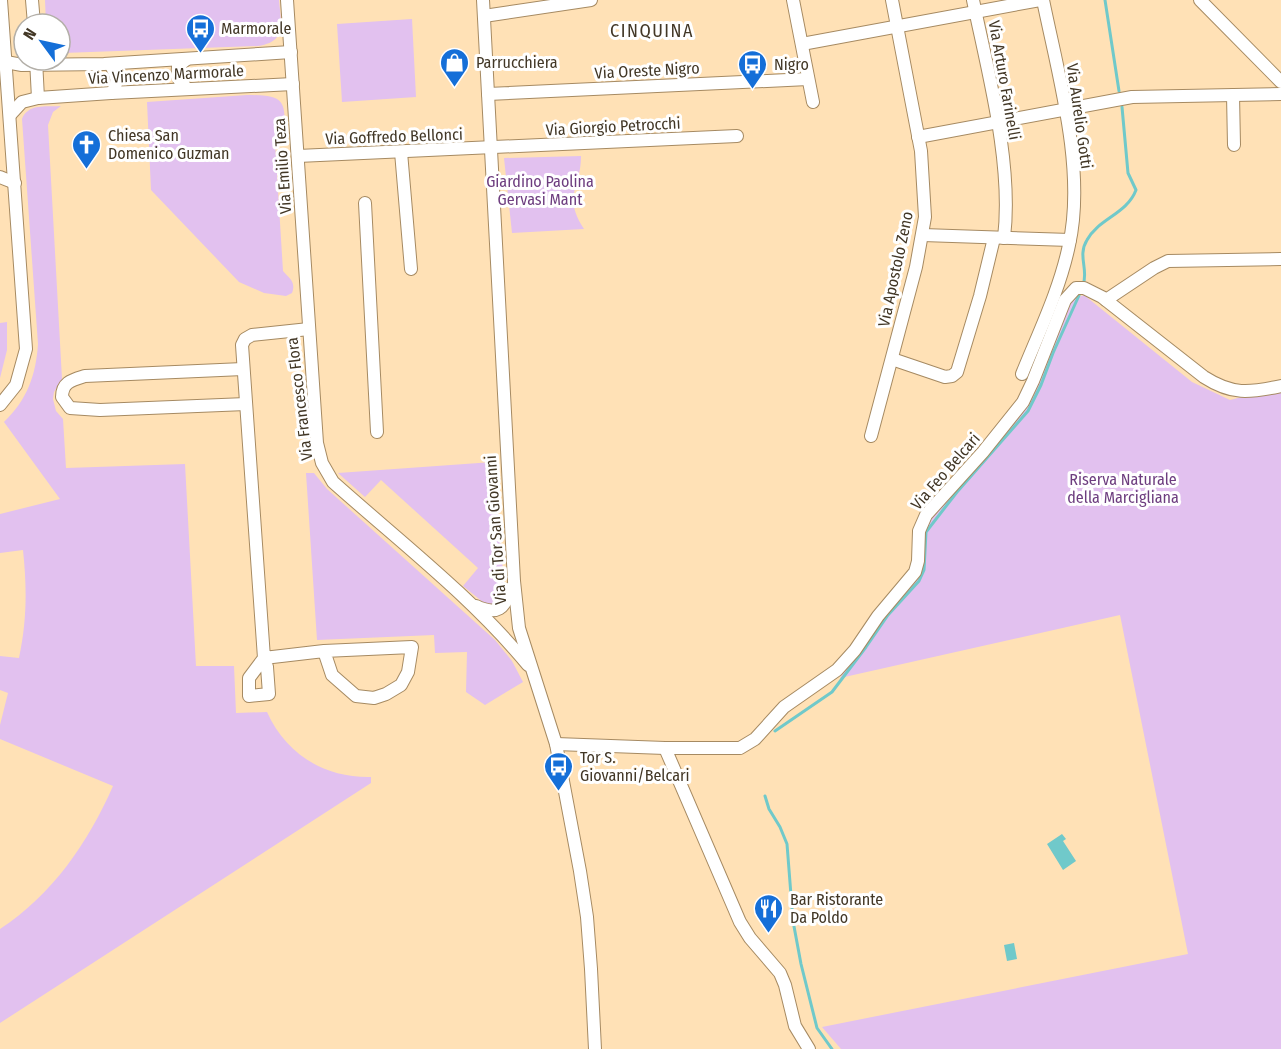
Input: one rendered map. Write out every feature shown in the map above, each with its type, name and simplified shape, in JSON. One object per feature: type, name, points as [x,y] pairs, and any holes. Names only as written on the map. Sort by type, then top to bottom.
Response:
[{"type":"street","points":[[0,405],[16,385],[26,349],[1,0]]},
{"type":"street","name":"Via Emilio Teza","points":[[287,0],[309,329]]},
{"type":"street","name":"Via di Tor San Giovanni","points":[[483,0],[514,581],[519,628],[556,744],[587,917],[593,984],[595,1049]]},
{"type":"street","points":[[484,16],[591,0]]},
{"type":"street","points":[[793,0],[813,102]]},
{"type":"street","name":"Via Apostolo Zeno","points":[[871,436],[923,235],[926,201],[918,137],[892,0]]},
{"type":"street","points":[[802,45],[898,27],[975,6],[1042,0]]},
{"type":"street","name":"Via Aurelio Gotti","points":[[1022,374],[1058,301],[1070,240],[1073,175],[1066,110],[1042,0]]},
{"type":"street","points":[[1200,0],[1281,82]]},
{"type":"street","name":"Via Arturo Farinelli","points":[[892,358],[945,377],[957,372],[999,238],[1006,208],[999,122],[975,6]]},
{"type":"street","name":"Via Vincenzo Marmorale","points":[[72,63],[111,64],[291,52]]},
{"type":"street","points":[[187,59],[178,66],[177,76],[180,83],[188,89]]},
{"type":"street","name":"Via Vincenzo Marmorale","points":[[6,62],[12,63]]},
{"type":"street","points":[[111,64],[117,80],[116,87],[111,93]]},
{"type":"street","points":[[8,83],[23,72]]},
{"type":"street","points":[[8,83],[22,95],[38,98],[37,72]]},
{"type":"street","name":"Via Oreste Nigro","points":[[488,94],[808,79]]},
{"type":"street","name":"Via Vincenzo Marmorale","points":[[10,115],[22,102],[38,98],[293,84]]},
{"type":"street","points":[[918,137],[1132,97],[1281,94]]},
{"type":"street","points":[[1233,95],[1234,145]]},
{"type":"street","name":"Via Giorgio Petrocchi","points":[[491,148],[737,136]]},
{"type":"street","name":"Via Goffredo Bellonci","points":[[298,156],[491,148]]},
{"type":"street","points":[[401,152],[411,269]]},
{"type":"street","points":[[0,177],[15,183]]},
{"type":"street","points":[[365,203],[377,432]]},
{"type":"street","points":[[923,235],[1070,240]]},
{"type":"street","points":[[1106,300],[1168,261],[1281,259]]},
{"type":"street","points":[[1058,301],[1079,287],[1084,288],[1106,300],[1220,387],[1246,392],[1281,386]]},
{"type":"street","name":"Via Feo Belcari","points":[[556,744],[735,749],[745,746],[784,707],[837,670],[850,657],[878,616],[915,572],[918,561],[919,531],[926,515],[983,452],[1023,402],[1033,381],[1058,301]]},
{"type":"street","name":"Via Francesco Flora","points":[[324,651],[264,658],[242,345],[245,339],[252,335],[309,329],[317,443],[322,463],[333,482],[472,604],[510,643],[532,670]]},
{"type":"street","points":[[243,369],[85,376],[68,381],[62,397],[70,408],[100,410],[246,404]]},
{"type":"street","points":[[472,604],[488,612],[500,609],[508,602],[514,581]]},
{"type":"street","points":[[412,647],[408,672],[401,685],[374,698],[356,696],[333,675],[324,651],[412,647]]},
{"type":"street","points":[[665,748],[740,922],[750,938],[780,973],[795,1026],[809,1049]]},
{"type":"green space","points":[[45,0],[279,0],[281,24],[278,36],[274,40],[258,46],[72,53],[72,12],[46,12]]},
{"type":"green space","points":[[412,19],[416,97],[342,102],[337,24]]},
{"type":"green space","points":[[247,95],[271,97],[282,104],[284,110],[285,141],[275,142],[283,271],[292,281],[293,286],[292,293],[286,296],[264,293],[239,282],[151,190],[147,102]]},
{"type":"green space","points":[[61,106],[53,112],[48,125],[62,379],[54,392],[53,399],[56,411],[63,419],[66,468],[185,464],[196,666],[234,666],[236,713],[267,712],[285,740],[308,761],[338,773],[371,777],[371,783],[0,1023],[0,929],[36,900],[67,866],[92,828],[113,786],[0,739],[0,725],[8,693],[0,690],[0,656],[19,658],[24,631],[26,591],[23,550],[0,553],[0,514],[60,499],[4,422],[19,405],[29,386],[38,344],[22,119],[33,108]]},
{"type":"green space","name":"Giardino Paolina Gervasi Mant","points":[[581,156],[573,200],[574,208],[584,229],[512,233],[504,158]]},
{"type":"green space","name":"Riserva Naturale della Marcigliana","points":[[1084,295],[1192,382],[1230,400],[1281,387],[1281,1049],[841,1049],[822,1027],[1188,954],[1120,615],[840,678],[872,631],[904,593],[922,529],[943,499],[1026,406],[1071,300]]},
{"type":"green space","points":[[7,322],[7,350],[0,378],[0,323]]},
{"type":"green space","points":[[493,462],[505,593],[495,605],[484,603],[463,586],[478,568],[381,480],[365,497],[338,473]]},
{"type":"green space","points":[[306,473],[314,473],[327,489],[495,640],[512,661],[523,682],[485,705],[466,692],[467,652],[435,653],[434,635],[317,640]]},
{"type":"water","points":[[1062,834],[1066,839],[1063,841],[1076,861],[1063,870],[1047,844]]},
{"type":"water","points":[[1014,943],[1017,959],[1007,961],[1004,945]]},
{"type":"waterway","points":[[1105,0],[1119,91]]},
{"type":"waterway","points":[[1083,285],[1085,274],[1083,252],[1087,240],[1098,227],[1126,205],[1136,190],[1128,173],[1122,107]]},
{"type":"waterway","points":[[775,731],[832,692],[888,615],[919,581],[924,570],[926,532],[957,492],[1028,411],[1081,291]]},
{"type":"waterway","points":[[765,796],[787,844],[793,921],[817,1028],[832,1049]]},
{"type":"place","name":"Marmorale","points":[[200,54]]},
{"type":"place","name":"Parrucchiera","points":[[455,88]]},
{"type":"place","name":"Nigro","points":[[753,90]]},
{"type":"place","name":"Chiesa San Domenico Guzman","points":[[87,170]]},
{"type":"place","name":"Tor S. Giovanni/Belcari","points":[[559,792]]},
{"type":"place","name":"Bar Ristorante Da Poldo","points":[[769,934]]},
{"type":"district","name":"CINQUINA","points":[[652,31]]}]
